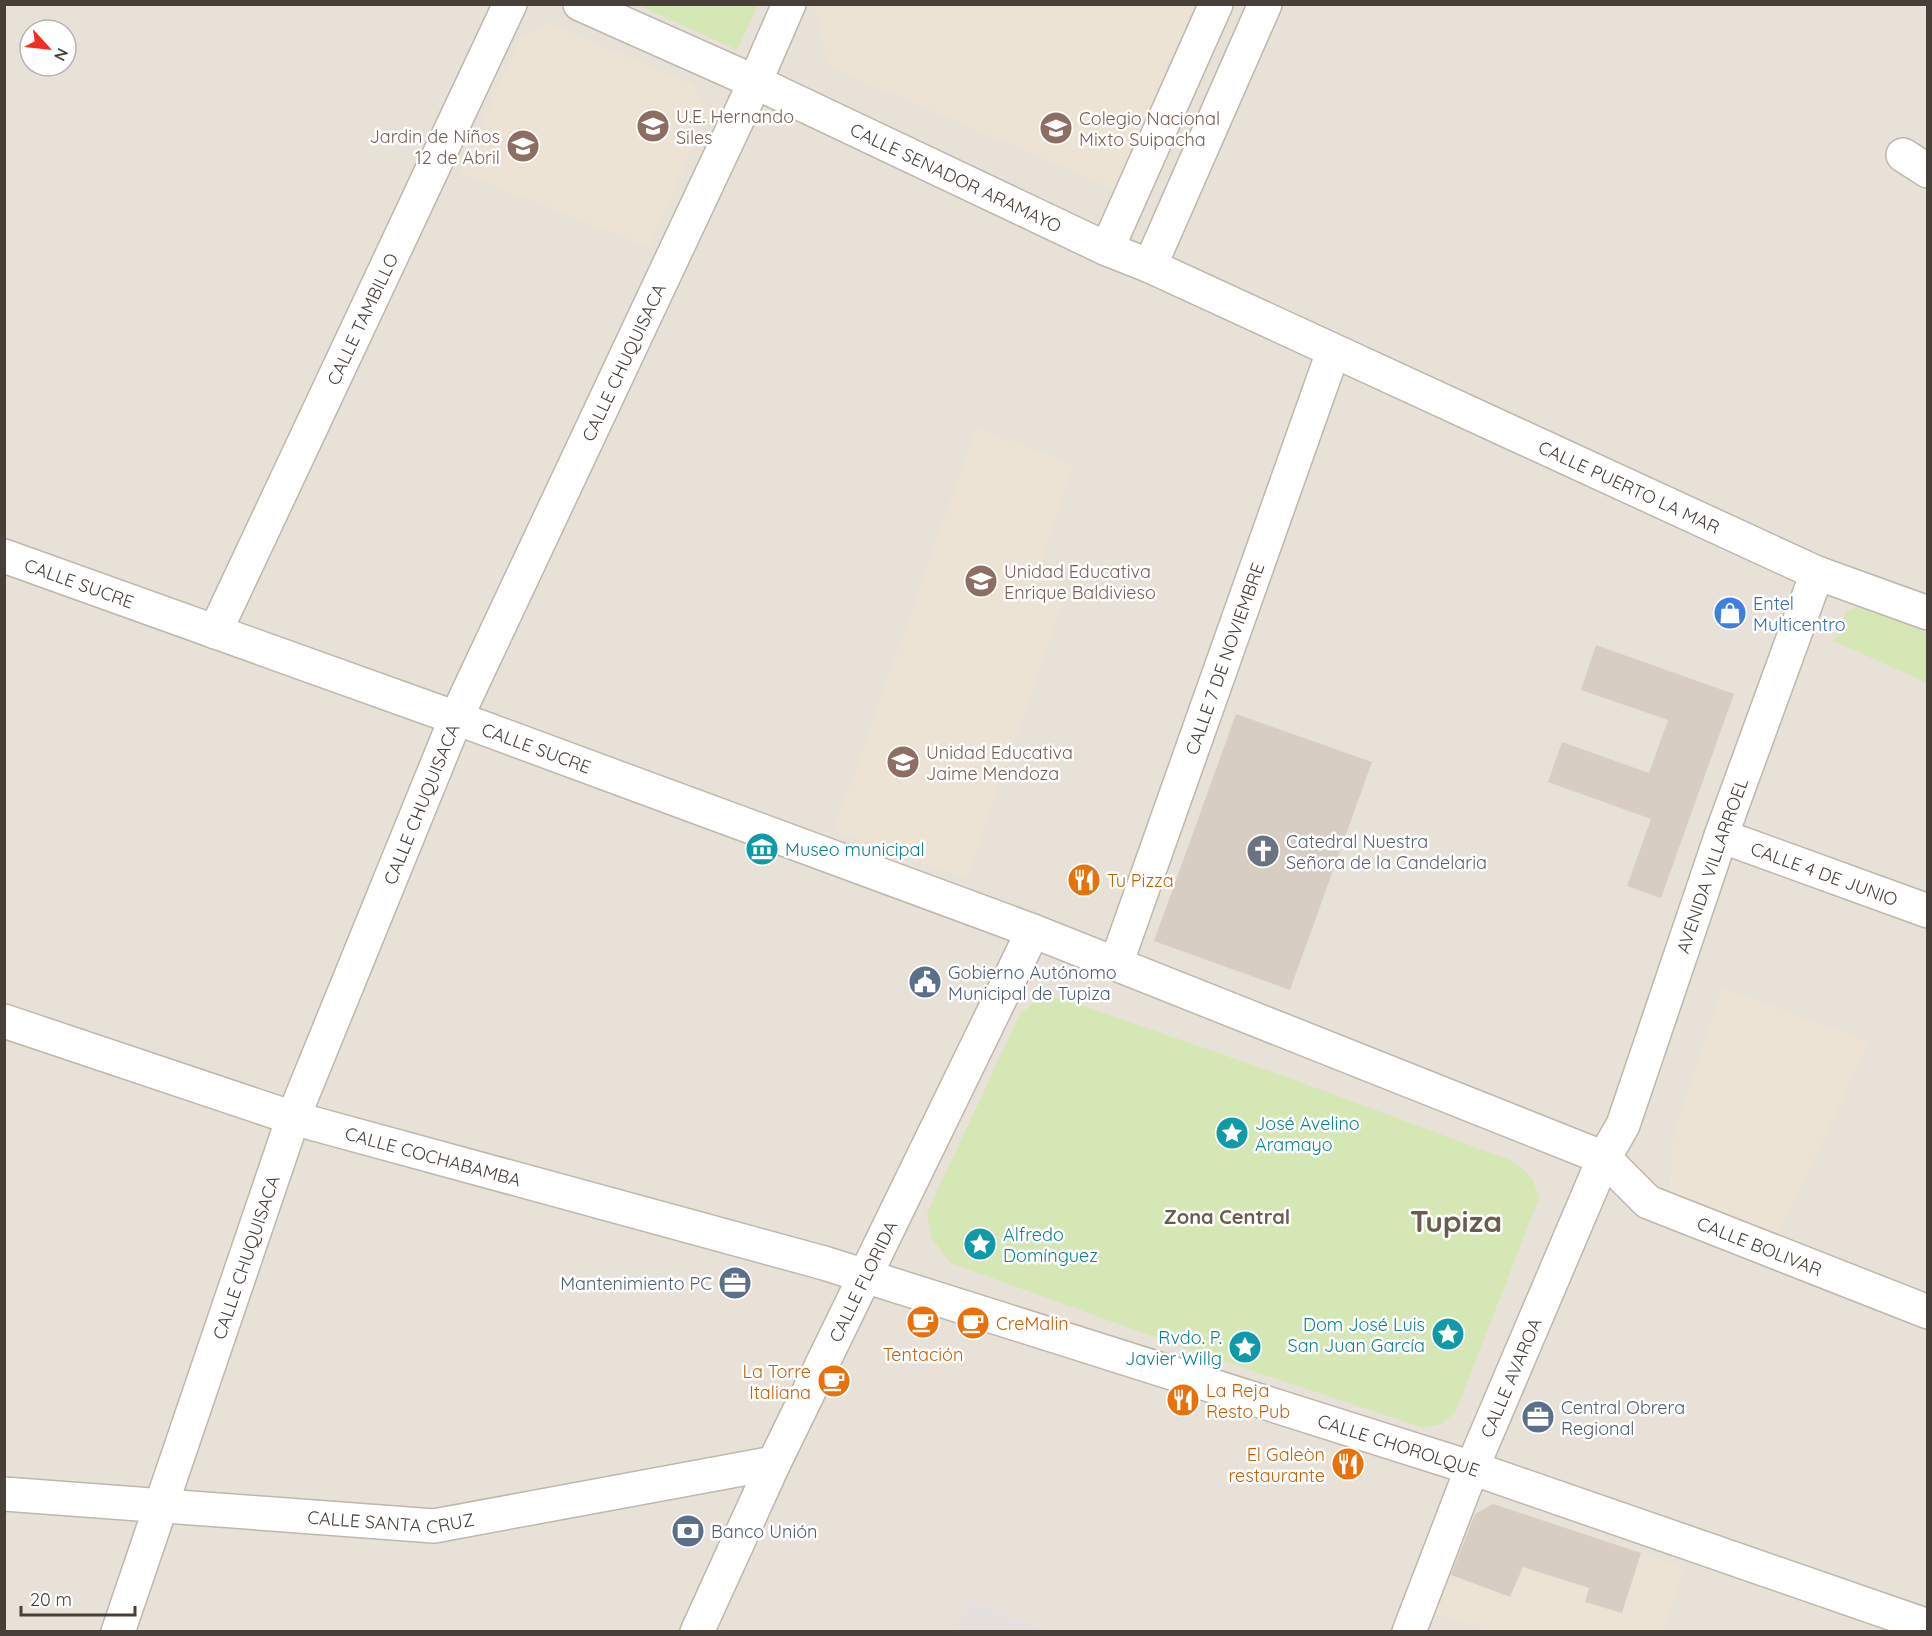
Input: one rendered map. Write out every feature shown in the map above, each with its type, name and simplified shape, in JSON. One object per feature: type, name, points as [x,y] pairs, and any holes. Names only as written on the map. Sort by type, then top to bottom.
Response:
[{"type":"street","name":"CALLE TAMBILLO","points":[[215,632],[510,4]]},
{"type":"street","name":"CALLE SENADOR ARAMAYO","points":[[579,4],[755,82],[1107,249],[1150,266],[1333,352]]},
{"type":"street","name":"CALLE CHUQUISACA","points":[[118,1632],[293,1118],[456,718],[755,82],[789,4]]},
{"type":"street","points":[[1107,249],[1216,4]]},
{"type":"street","points":[[1150,266],[1265,4]]},
{"type":"street","name":"CALLE PUERTO LA MAR","points":[[1333,352],[1817,573],[1928,613]]},
{"type":"street","name":"CALLE 7 DE NOVIEMBRE","points":[[1116,964],[1333,352]]},
{"type":"street","name":"CALLE SUCRE","points":[[4,556],[456,718],[1033,931],[1604,1158]]},
{"type":"street","name":"AVENIDA VILLARROEL","points":[[1604,1158],[1623,1125],[1721,836],[1817,573]]},
{"type":"street","name":"CALLE 4 DE JUNIO","points":[[1721,836],[1928,911]]},
{"type":"street","name":"CALLE FLORIDA","points":[[697,1632],[774,1463],[1033,931]]},
{"type":"street","name":"CALLE COCHABAMBA","points":[[4,1021],[293,1118],[824,1263],[866,1277]]},
{"type":"street","name":"CALLE BOLIVAR","points":[[1604,1158],[1648,1202],[1928,1312]]},
{"type":"street","name":"CALLE AVAROA","points":[[1409,1632],[1472,1468],[1604,1158]]},
{"type":"street","name":"CALLE CHOROLQUE","points":[[866,1277],[1472,1468],[1928,1626]]},
{"type":"street","name":"CALLE SANTA CRUZ","points":[[4,1494],[434,1526],[774,1463]]},
{"type":"shaded area","name":"Colegio Nacional Mixto Suipacha","points":[[1194,4],[1114,189],[828,66],[816,10],[818,5]]},
{"type":"shaded area","name":"Tupiza","points":[[5,5],[1927,5],[1927,1631],[5,1631]]},
{"type":"shaded area","points":[[547,23],[691,84],[708,112],[649,247],[461,173],[521,37]]},
{"type":"shaded area","points":[[976,428],[1074,465],[1037,575],[1068,587],[967,878],[834,831]]},
{"type":"shaded area","points":[[1723,988],[1869,1042],[1777,1237],[1669,1199],[1673,1136]]},
{"type":"shaded area","points":[[1493,1504],[1685,1568],[1664,1631],[1488,1631],[1436,1613],[1475,1514]]},
{"type":"shaded area","points":[[967,1599],[1048,1631],[954,1631]]},
{"type":"green space","points":[[758,4],[737,50],[638,5]]},
{"type":"green space","points":[[1863,603],[1927,633],[1927,683],[1834,641],[1846,612]]},
{"type":"green space","points":[[1060,998],[1284,1076],[1515,1162],[1532,1178],[1539,1198],[1455,1413],[1441,1424],[1424,1428],[1176,1345],[951,1263],[932,1239],[927,1213],[1020,1014],[1036,1001]]},
{"type":"building","points":[[1596,645],[1734,694],[1661,898],[1627,886],[1651,819],[1548,782],[1562,742],[1649,773],[1668,720],[1581,690]]},
{"type":"building","name":"Catedral Nuestra Señora de la Candelaria","points":[[1236,714],[1372,762],[1290,990],[1154,941]]},
{"type":"building","points":[[1493,1504],[1641,1553],[1622,1613],[1585,1602],[1589,1588],[1523,1567],[1510,1597],[1451,1575],[1475,1514]]},
{"type":"place","name":"U.E. Hernando Siles","points":[[653,126]]},
{"type":"place","name":"Colegio Nacional Mixto Suipacha","points":[[1056,128]]},
{"type":"place","name":"Jardin de Niños 12 de Abril","points":[[523,146]]},
{"type":"place","name":"Unidad Educativa Enrique Baldivieso","points":[[981,581]]},
{"type":"place","name":"Entel Multicentro","points":[[1730,613]]},
{"type":"place","name":"Unidad Educativa Jaime Mendoza","points":[[903,762]]},
{"type":"place","name":"Museo municipal","points":[[762,849]]},
{"type":"place","name":"Catedral Nuestra Señora de la Candelaria","points":[[1263,851]]},
{"type":"place","name":"Tu Pizza","points":[[1084,880]]},
{"type":"place","name":"Gobierno Autónomo Municipal de Tupiza","points":[[925,982]]},
{"type":"place","name":"José Avelino Aramayo","points":[[1232,1133]]},
{"type":"place","name":"Alfredo Domínguez","points":[[980,1244]]},
{"type":"place","name":"Mantenimiento PC","points":[[735,1283]]},
{"type":"place","name":"Tentación","points":[[923,1322]]},
{"type":"place","name":"CreMalin","points":[[973,1323]]},
{"type":"place","name":"Dom José Luis San Juan García","points":[[1448,1334]]},
{"type":"place","name":"Rvdo. P. Javier Willg","points":[[1245,1347]]},
{"type":"place","name":"La Torre Italiana","points":[[834,1381]]},
{"type":"place","name":"La Reja Resto Pub","points":[[1183,1400]]},
{"type":"place","name":"Central Obrera Regional","points":[[1538,1417]]},
{"type":"place","name":"El Galeòn restaurante","points":[[1348,1464]]},
{"type":"place","name":"Banco Unión","points":[[688,1531]]},
{"type":"district","name":"Zona Central","points":[[1227,1216]]},
{"type":"district","name":"Tupiza","points":[[1456,1221]]}]
